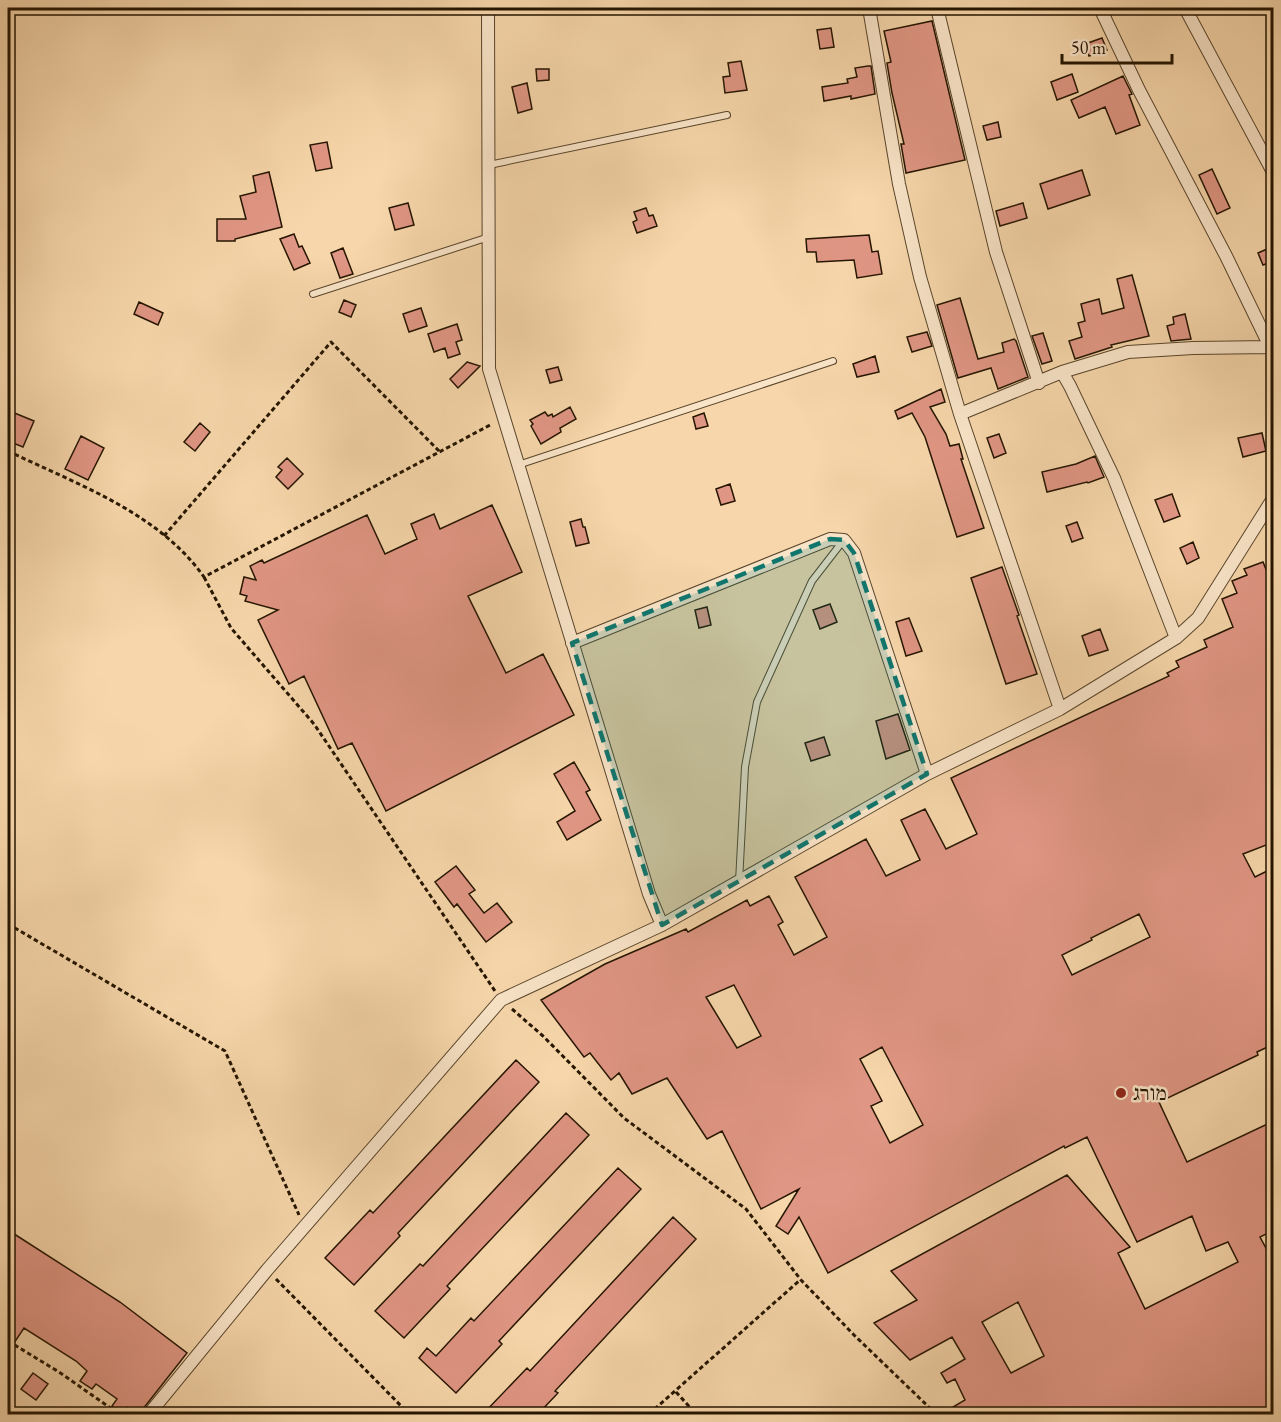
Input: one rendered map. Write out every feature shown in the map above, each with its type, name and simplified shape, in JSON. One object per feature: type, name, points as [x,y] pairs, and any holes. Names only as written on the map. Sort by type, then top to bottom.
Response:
[{"type":"street","points":[[488,8],[489,369],[649,894],[662,926]]},
{"type":"street","points":[[869,8],[899,183],[920,278],[960,414],[1060,710]]},
{"type":"street","points":[[937,8],[996,252],[1039,383]]},
{"type":"street","points":[[960,414],[1062,372],[1128,352],[1272,351],[1226,256],[1138,90],[1100,8]]},
{"type":"street","points":[[1185,8],[1274,174]]},
{"type":"street","points":[[1062,372],[1114,478],[1176,638]]},
{"type":"street","points":[[149,1414],[267,1270],[501,999],[662,926],[927,774],[1060,710],[1176,638],[1198,618],[1274,497]]},
{"type":"street","points":[[573,643],[830,539],[844,540],[854,553],[927,774]]},
{"type":"lane","points":[[489,165],[727,115]]},
{"type":"lane","points":[[314,294],[490,237]]},
{"type":"lane","points":[[517,465],[833,361]]},
{"type":"lane","points":[[739,882],[745,767],[757,702],[812,581],[844,540]]},
{"type":"path","points":[[165,536],[331,342],[440,452]]},
{"type":"path","points":[[204,577],[503,418]]},
{"type":"path","points":[[8,451],[136,513],[190,557],[204,577],[231,628],[314,724],[384,831],[501,999],[543,1036],[624,1118],[746,1209],[801,1280],[936,1414]]},
{"type":"path","points":[[8,924],[225,1051],[305,1227]]},
{"type":"path","points":[[267,1270],[409,1414]]},
{"type":"path","points":[[649,1414],[801,1280]]},
{"type":"path","points":[[8,1341],[59,1372],[119,1414]]},
{"type":"path","points":[[676,1392],[696,1414]]},
{"type":"highlighted area","points":[[830,539],[844,540],[854,553],[927,774],[662,925],[572,643]]},
{"type":"building","points":[[932,21],[965,160],[906,173],[901,144],[904,144],[892,93],[887,63],[891,62],[884,31]]},
{"type":"building","points":[[831,28],[834,47],[820,49],[817,30]]},
{"type":"building","points":[[1102,38],[1107,50],[1089,56],[1085,44]]},
{"type":"building","points":[[741,61],[747,90],[725,93],[723,77],[730,76],[728,63]]},
{"type":"building","points":[[871,66],[875,94],[824,101],[822,87],[848,83],[847,79],[857,77],[855,68]]},
{"type":"building","points":[[536,69],[549,69],[549,80],[537,81]]},
{"type":"building","points":[[1072,74],[1078,92],[1057,100],[1051,82]]},
{"type":"building","points":[[1123,76],[1132,94],[1129,95],[1140,125],[1116,134],[1105,107],[1079,118],[1071,100]]},
{"type":"building","points":[[527,83],[532,109],[518,113],[512,87]]},
{"type":"building","points":[[998,122],[1001,137],[987,140],[983,126]]},
{"type":"building","points":[[327,142],[332,168],[316,171],[310,145]]},
{"type":"building","points":[[1212,169],[1230,208],[1217,214],[1199,175]]},
{"type":"building","points":[[1082,170],[1090,195],[1048,209],[1040,184]]},
{"type":"building","points":[[269,172],[282,227],[235,239],[235,241],[217,241],[217,219],[246,219],[240,196],[256,192],[253,176]]},
{"type":"building","points":[[408,203],[414,225],[395,230],[389,208]]},
{"type":"building","points":[[1023,203],[1027,218],[1000,226],[996,211]]},
{"type":"building","points":[[646,208],[649,216],[653,215],[657,226],[637,233],[633,222],[637,220],[634,212]]},
{"type":"building","points":[[294,234],[299,247],[302,246],[310,263],[294,270],[280,239]]},
{"type":"building","points":[[869,235],[872,252],[878,251],[882,274],[857,278],[854,260],[817,262],[816,252],[807,252],[806,239]]},
{"type":"building","points":[[1274,246],[1274,261],[1263,265],[1258,253]]},
{"type":"building","points":[[343,248],[353,274],[340,278],[331,253]]},
{"type":"building","points":[[1132,275],[1149,336],[1111,345],[1112,347],[1075,359],[1069,341],[1082,337],[1078,323],[1085,321],[1081,304],[1099,299],[1102,314],[1124,308],[1117,279]]},
{"type":"building","points":[[960,298],[978,359],[1004,352],[1002,343],[1014,339],[1028,377],[998,389],[991,368],[958,378],[937,305]]},
{"type":"building","points":[[344,300],[356,305],[351,317],[339,312]]},
{"type":"building","points":[[139,302],[163,313],[158,325],[134,314]]},
{"type":"building","points":[[421,308],[427,326],[409,332],[403,314]]},
{"type":"building","points":[[1185,314],[1191,339],[1171,341],[1167,326],[1174,324],[1173,317]]},
{"type":"building","points":[[457,324],[462,340],[456,342],[460,354],[448,358],[445,348],[434,352],[428,334]]},
{"type":"building","points":[[927,332],[932,346],[912,352],[907,337]]},
{"type":"building","points":[[1043,333],[1052,361],[1042,364],[1032,336]]},
{"type":"building","points":[[875,356],[879,372],[857,377],[853,364]]},
{"type":"building","points":[[467,362],[480,366],[458,388],[450,379]]},
{"type":"building","points":[[558,367],[562,380],[550,383],[546,370]]},
{"type":"building","points":[[941,389],[945,402],[930,407],[946,434],[950,446],[959,444],[963,459],[961,459],[984,528],[957,537],[925,437],[912,413],[898,419],[895,411]]},
{"type":"building","points":[[570,407],[576,419],[560,428],[561,432],[541,444],[530,420],[545,412],[548,416],[552,414],[553,417]]},
{"type":"building","points":[[12,412],[34,421],[23,447],[8,441],[8,423]]},
{"type":"building","points":[[704,413],[708,426],[696,429],[693,417]]},
{"type":"building","points":[[200,423],[210,432],[195,451],[184,442]]},
{"type":"building","points":[[1262,433],[1266,451],[1243,457],[1238,438]]},
{"type":"building","points":[[999,434],[1006,453],[994,458],[987,438]]},
{"type":"building","points":[[81,436],[104,448],[88,480],[65,469]]},
{"type":"building","points":[[1095,456],[1104,477],[1047,492],[1042,472],[1076,464]]},
{"type":"building","points":[[287,458],[303,474],[288,489],[276,477],[282,470],[278,467]]},
{"type":"building","points":[[730,484],[735,501],[721,505],[716,489]]},
{"type":"building","points":[[1172,494],[1180,516],[1164,522],[1155,500]]},
{"type":"building","points":[[492,505],[522,572],[468,596],[506,673],[543,654],[574,715],[386,811],[352,743],[338,749],[304,676],[289,684],[258,620],[278,610],[245,601],[247,596],[240,594],[244,577],[256,580],[250,566],[262,560],[264,563],[367,515],[385,554],[417,539],[411,524],[434,514],[440,529]]},
{"type":"building","points":[[581,519],[589,543],[576,546],[570,522]]},
{"type":"building","points":[[1077,522],[1083,538],[1072,542],[1066,526]]},
{"type":"building","points":[[1193,542],[1199,558],[1187,564],[1180,548]]},
{"type":"building","points":[[1263,562],[1274,589],[1274,842],[1243,854],[1255,877],[1269,870],[1274,879],[1274,1044],[1257,1052],[1258,1055],[1159,1102],[1187,1162],[1274,1121],[1274,1230],[1260,1237],[1274,1263],[1274,1414],[957,1414],[953,1407],[965,1400],[955,1379],[947,1383],[941,1373],[965,1359],[952,1337],[910,1360],[874,1323],[917,1300],[891,1271],[1067,1175],[1130,1247],[1118,1253],[1145,1309],[1238,1262],[1228,1242],[1206,1251],[1192,1216],[1137,1242],[1087,1137],[1065,1148],[1064,1146],[828,1273],[799,1217],[788,1234],[776,1226],[799,1189],[761,1209],[722,1131],[707,1139],[667,1078],[632,1094],[619,1073],[611,1080],[590,1053],[584,1057],[541,1000],[605,964],[686,929],[688,932],[747,900],[750,906],[769,896],[783,922],[778,925],[794,955],[827,937],[795,877],[866,839],[886,876],[920,860],[901,820],[925,809],[946,849],[977,834],[951,778],[1169,676],[1167,673],[1179,667],[1176,661],[1207,647],[1204,640],[1233,627],[1222,599],[1237,593],[1232,581],[1247,575],[1244,569]],"holes":[[[1139,914],[1150,937],[1072,975],[1062,955],[1092,940],[1091,938]],[[734,985],[761,1036],[737,1048],[706,997]],[[882,1047],[923,1125],[890,1143],[871,1106],[882,1101],[860,1059]],[[1018,1302],[1044,1356],[1011,1373],[982,1322]]]},
{"type":"building","points":[[1002,567],[1037,674],[1006,684],[971,578]]},
{"type":"building","points":[[830,604],[837,622],[820,629],[813,610]]},
{"type":"building","points":[[707,607],[711,625],[699,628],[695,610]]},
{"type":"building","points":[[909,618],[922,651],[906,656],[896,622]]},
{"type":"building","points":[[1100,629],[1108,650],[1089,656],[1082,636]]},
{"type":"building","points":[[898,714],[910,750],[886,759],[876,721]]},
{"type":"building","points":[[824,737],[830,755],[811,761],[805,743]]},
{"type":"building","points":[[574,762],[590,790],[586,792],[601,820],[567,840],[557,822],[575,811],[554,774]]},
{"type":"building","points":[[456,866],[475,890],[469,894],[484,913],[497,903],[512,922],[486,942],[457,904],[454,907],[435,882]]},
{"type":"building","points":[[516,1060],[539,1082],[398,1233],[400,1236],[354,1285],[325,1258],[370,1210],[373,1213]]},
{"type":"building","points":[[566,1113],[589,1135],[447,1286],[450,1289],[404,1338],[375,1311],[420,1264],[423,1266]]},
{"type":"building","points":[[618,1168],[641,1189],[499,1341],[502,1344],[456,1393],[419,1358],[427,1348],[436,1356],[471,1318],[474,1321]]},
{"type":"building","points":[[673,1217],[696,1239],[555,1391],[558,1393],[538,1414],[483,1414],[527,1368],[530,1371]]},
{"type":"building","points":[[8,1230],[120,1302],[187,1353],[141,1414],[136,1414],[127,1407],[122,1413],[112,1406],[117,1399],[96,1384],[92,1389],[80,1381],[87,1371],[76,1361],[24,1328],[8,1352]]},
{"type":"building","points":[[33,1373],[48,1384],[36,1400],[21,1389]]},
{"type":"place","name":"מורג","points":[[1121,1093]]}]
